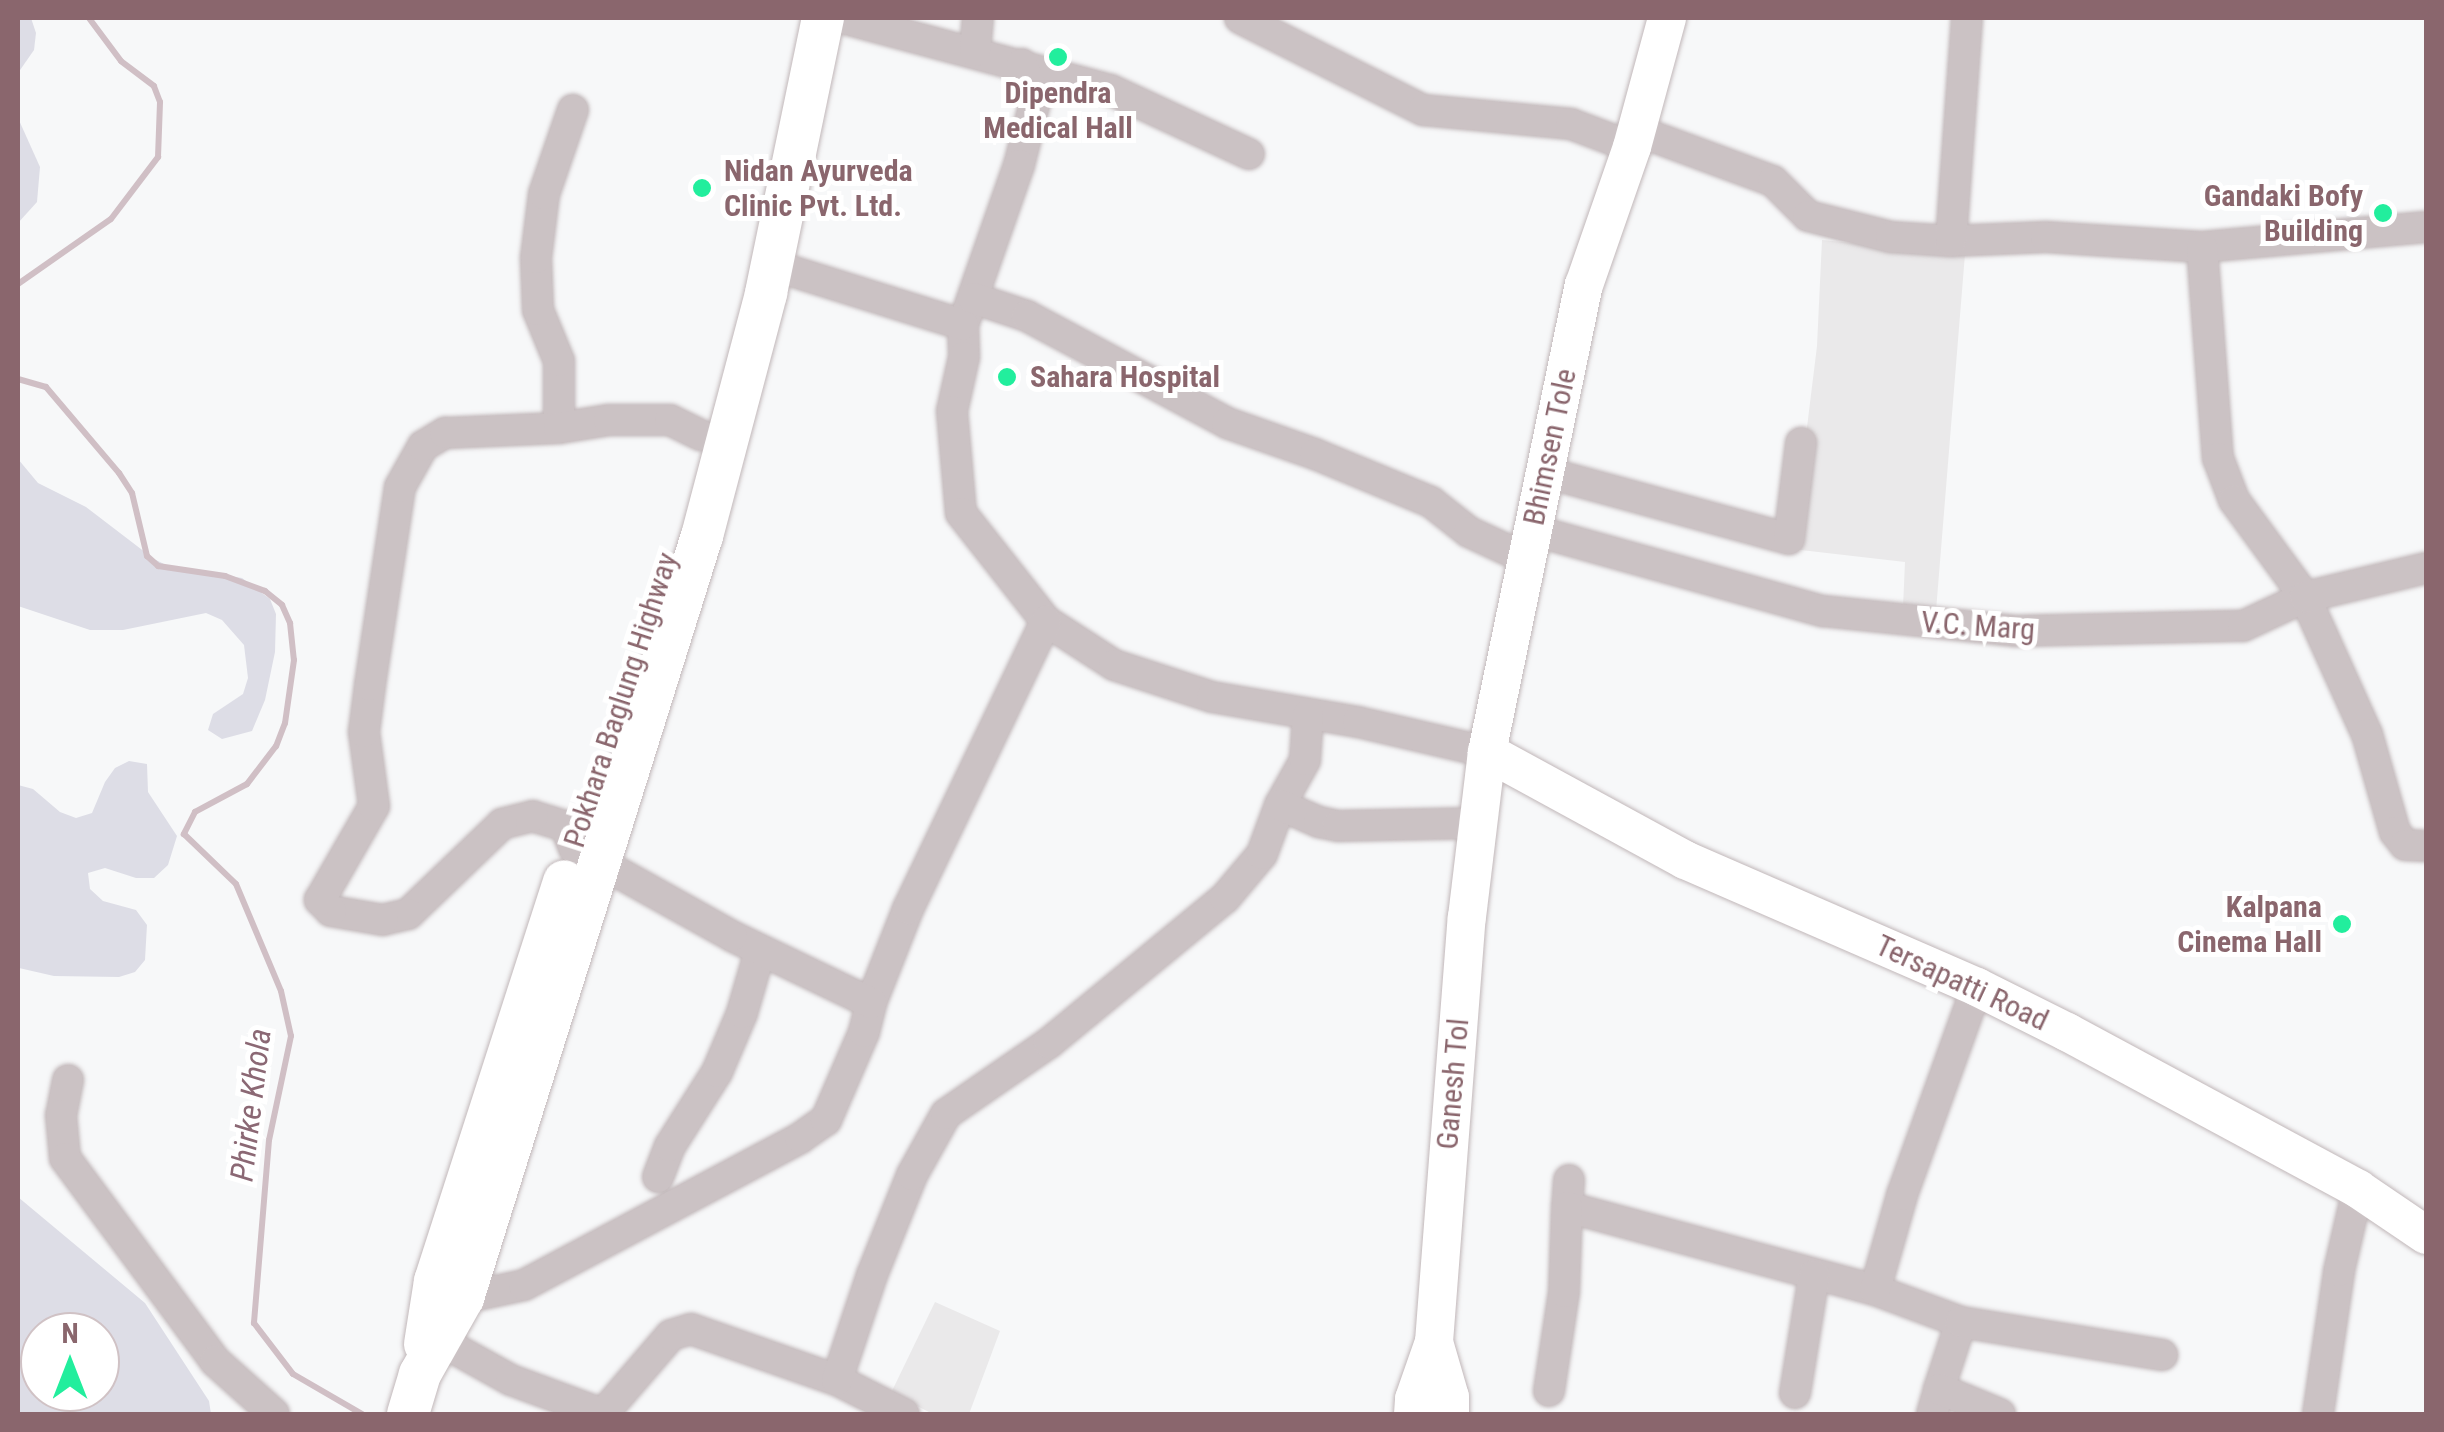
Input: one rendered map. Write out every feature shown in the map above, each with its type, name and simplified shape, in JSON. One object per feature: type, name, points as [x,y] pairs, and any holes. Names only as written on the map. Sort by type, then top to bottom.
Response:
[{"type":"highway","name":"Pokhara Baglung Highway","points":[[430,1357],[462,1298],[701,436],[746,262],[794,18]]},
{"type":"highway","name":"Pokhara Baglung Highway","points":[[430,1357],[435,1281],[702,536],[772,265],[823,18]]},
{"type":"highway","points":[[408,1414],[430,1357]]},
{"type":"main road","name":"Bhimsen Tole","points":[[1487,752],[1584,285],[1634,138],[1667,18]]},
{"type":"main road","name":"Ganesh Tol","points":[[1413,1414],[1414,1399],[1434,1342],[1477,823],[1487,752]]},
{"type":"main road","name":"Tersapatti Road","points":[[1487,752],[1684,860],[1977,987],[2358,1189],[2426,1235]]},
{"type":"main road","points":[[1434,1342],[1450,1397],[1450,1414]]},
{"type":"street","points":[[842,18],[1112,90],[1249,154]]},
{"type":"street","points":[[974,51],[978,18]]},
{"type":"street","points":[[1240,18],[1423,110],[1570,124],[1634,138],[1773,181],[1808,216],[1891,236],[1951,241],[2046,237],[2202,247],[2426,227]]},
{"type":"street","points":[[1951,241],[1967,18]]},
{"type":"street","points":[[1022,64],[1036,98],[968,312],[964,357],[952,412],[961,512],[1046,622],[1114,665],[1178,689],[1487,752]]},
{"type":"street","points":[[559,428],[559,361],[538,310],[536,258],[544,194],[574,110]]},
{"type":"street","points":[[2202,247],[2218,458],[2234,500],[2305,597],[2366,734],[2395,832],[2405,845],[2426,846]]},
{"type":"street","name":"V.C. Marg","points":[[772,265],[968,312],[1028,316],[1227,423],[1315,454],[1430,502],[1469,532],[1823,611],[2014,631],[2243,626],[2305,597],[2426,568]]},
{"type":"street","points":[[701,436],[670,420],[609,420],[559,428],[445,433],[423,446],[400,487],[364,732],[374,806],[320,900],[330,911],[383,920],[408,914],[502,824],[516,817],[533,816],[565,826],[587,855],[760,951],[871,1003]]},
{"type":"street","points":[[1544,472],[1789,539],[1802,443]]},
{"type":"street","points":[[462,1298],[524,1285],[800,1138],[826,1120],[858,1051],[871,1003],[908,909],[1046,622]]},
{"type":"street","points":[[837,1380],[872,1274],[912,1175],[946,1114],[1049,1043],[1225,898],[1262,854],[1280,804],[1306,760],[1308,715]]},
{"type":"street","points":[[1280,804],[1338,826],[1477,823]]},
{"type":"street","points":[[658,1177],[670,1146],[716,1072],[742,1012],[760,951]]},
{"type":"street","points":[[1875,1290],[1919,1145],[1977,987]]},
{"type":"street","points":[[68,1080],[62,1115],[64,1158],[215,1362],[274,1414]]},
{"type":"street","points":[[2318,1414],[2339,1272],[2358,1189]]},
{"type":"street","points":[[1549,1391],[1564,1292],[1568,1193],[1814,1276],[1875,1290],[1961,1322],[2162,1355]]},
{"type":"street","points":[[1794,1393],[1814,1276]]},
{"type":"street","points":[[1961,1322],[1936,1402],[2000,1414]]},
{"type":"street","points":[[430,1357],[511,1380],[578,1412],[603,1414],[680,1329],[691,1329],[837,1380],[904,1414]]},
{"type":"shaded area","points":[[18,18],[31,18],[36,33],[34,50],[18,73]]},
{"type":"shaded area","points":[[18,118],[40,167],[37,202],[18,223]]},
{"type":"shaded area","points":[[1822,240],[1965,254],[1936,611],[1903,607],[1905,562],[1792,549],[1817,346]]},
{"type":"shaded area","points":[[18,459],[38,483],[86,507],[154,559],[170,567],[242,578],[270,599],[276,614],[275,652],[265,700],[252,731],[222,739],[208,730],[213,714],[243,694],[248,678],[244,645],[222,620],[206,613],[123,630],[90,630],[18,606]]},
{"type":"shaded area","points":[[129,761],[147,764],[148,792],[177,836],[168,865],[154,878],[136,878],[105,868],[88,873],[90,889],[103,901],[136,910],[147,925],[145,960],[135,972],[119,977],[54,976],[19,968],[18,785],[33,789],[60,812],[76,818],[92,813],[105,782],[115,768]]},
{"type":"shaded area","points":[[18,1197],[145,1303],[209,1401],[211,1414],[18,1414]]},
{"type":"shaded area","points":[[935,1302],[1000,1331],[969,1414],[933,1414],[891,1393]]},
{"type":"waterway","name":"Phirke Khola","points":[[18,284],[111,219],[158,157],[160,102],[154,86],[121,61],[89,18]]},
{"type":"waterway","name":"Phirke Khola","points":[[18,379],[46,387],[119,473],[132,493],[147,556],[158,566],[225,576],[265,591],[282,605],[290,623],[294,660],[285,723],[276,746],[247,784],[195,812],[184,834],[236,884],[281,991],[291,1036],[269,1140],[254,1323],[293,1374],[362,1414]]},
{"type":"place","name":"Dipendra Medical Hall","points":[[1058,57]]},
{"type":"place","name":"Nidan Ayurveda Clinic Pvt. Ltd.","points":[[702,188]]},
{"type":"place","name":"Gandaki Bofy Building","points":[[2383,213]]},
{"type":"place","name":"Sahara Hospital","points":[[1007,377]]},
{"type":"place","name":"Kalpana Cinema Hall","points":[[2342,924]]}]
